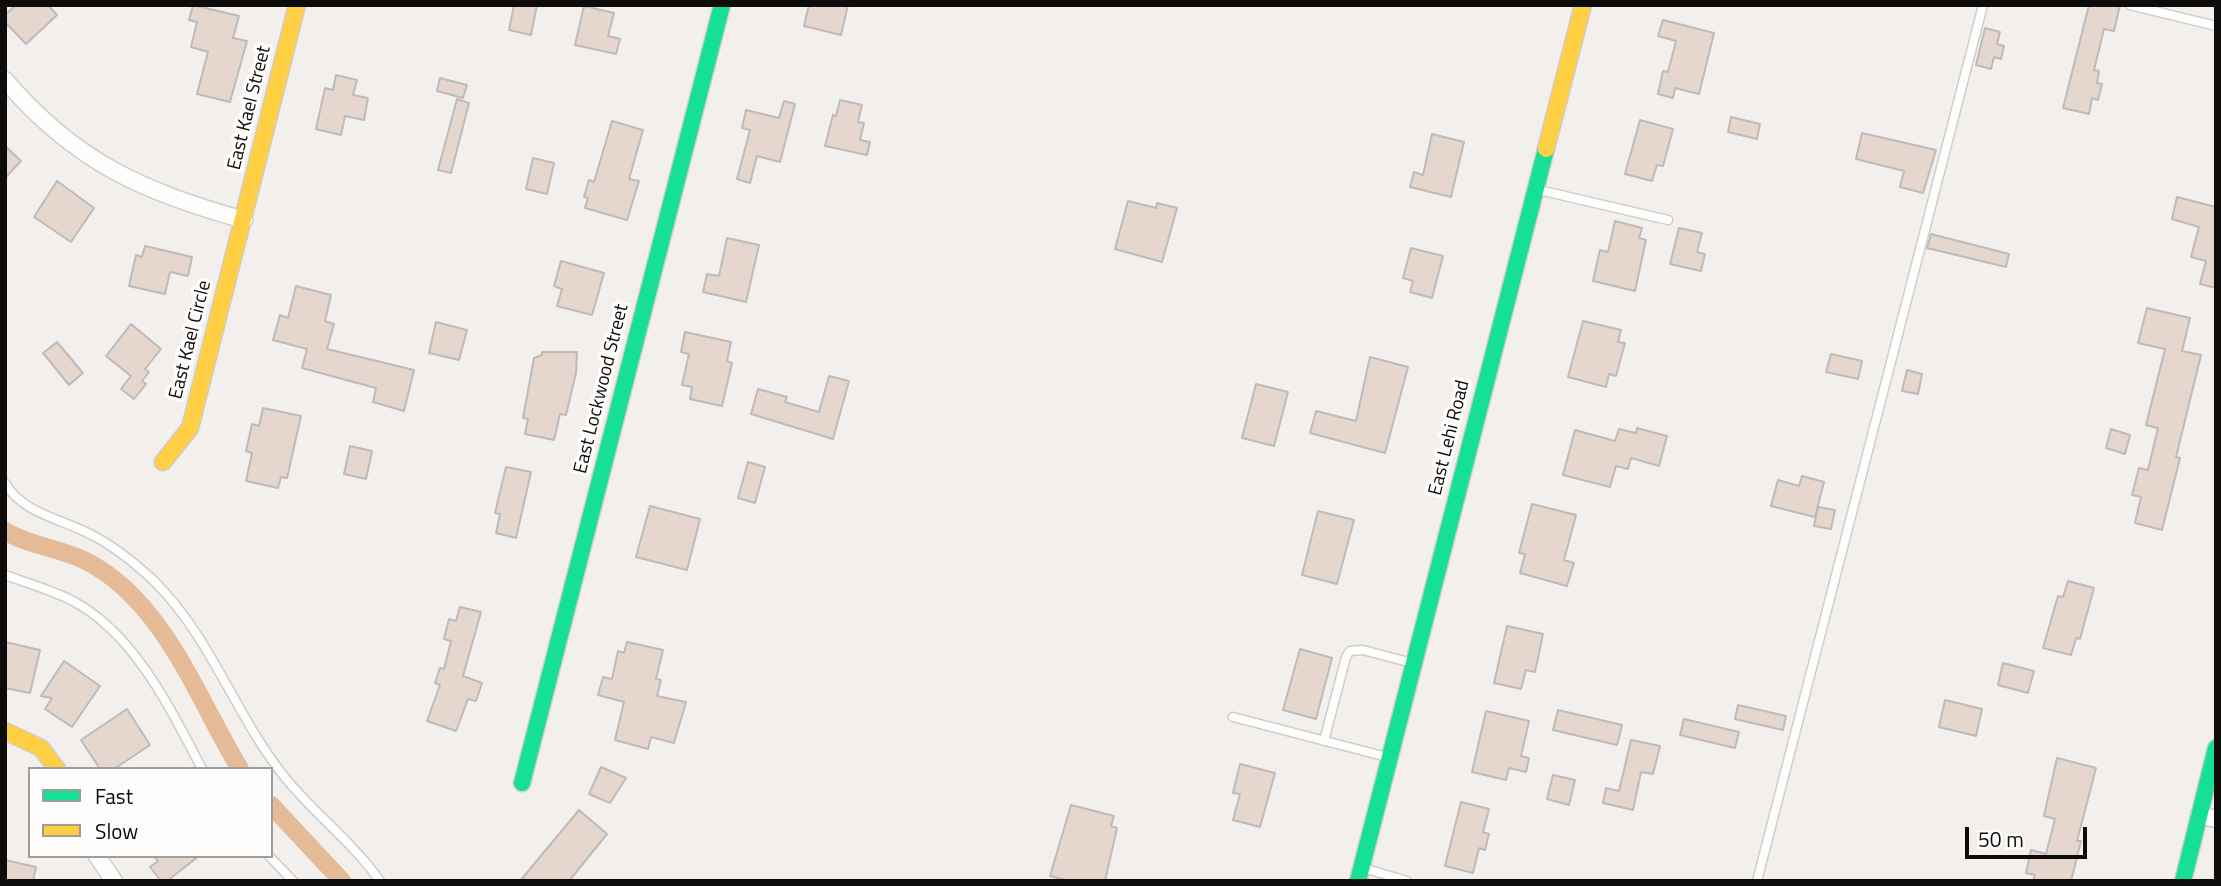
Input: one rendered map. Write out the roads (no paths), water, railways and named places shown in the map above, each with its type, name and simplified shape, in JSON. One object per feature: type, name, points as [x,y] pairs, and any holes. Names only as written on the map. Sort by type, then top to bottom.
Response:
[{"type":"street","name":"East Kael Street","points":[[243,220],[297,5]]},
{"type":"street","name":"East Lockwood Street","points":[[522,783],[722,5]]},
{"type":"street","name":"East Lehi Road","points":[[1360,874],[1583,5]]},
{"type":"street","points":[[5,79],[38,116],[83,154],[142,186],[243,220]]},
{"type":"street","name":"East Kael Circle","points":[[163,462],[191,428],[243,220]]},
{"type":"street","points":[[5,731],[41,748],[55,767]]},
{"type":"street","points":[[2183,881],[2216,748]]},
{"type":"street","points":[[2199,815],[2216,819]]},
{"type":"street","points":[[98,858],[114,881]]},
{"type":"lane","points":[[1758,881],[1983,5]]},
{"type":"lane","points":[[2130,5],[2216,26]]},
{"type":"lane","points":[[1536,189],[1668,220]]},
{"type":"lane","points":[[5,483],[27,506],[108,544],[156,583],[183,616],[220,670],[261,744],[287,780],[362,856],[380,881]]},
{"type":"lane","points":[[5,575],[72,600],[103,622],[156,682],[201,767]]},
{"type":"lane","points":[[1324,741],[1346,657],[1350,651],[1363,650],[1414,663]]},
{"type":"lane","points":[[1233,717],[1390,757]]},
{"type":"lane","points":[[271,858],[293,881]]},
{"type":"lane","points":[[1360,874],[1407,881]]},
{"type":"waterway","points":[[5,531],[86,561],[113,579],[137,600],[176,653],[239,767]]},
{"type":"waterway","points":[[273,807],[342,881]]}]
